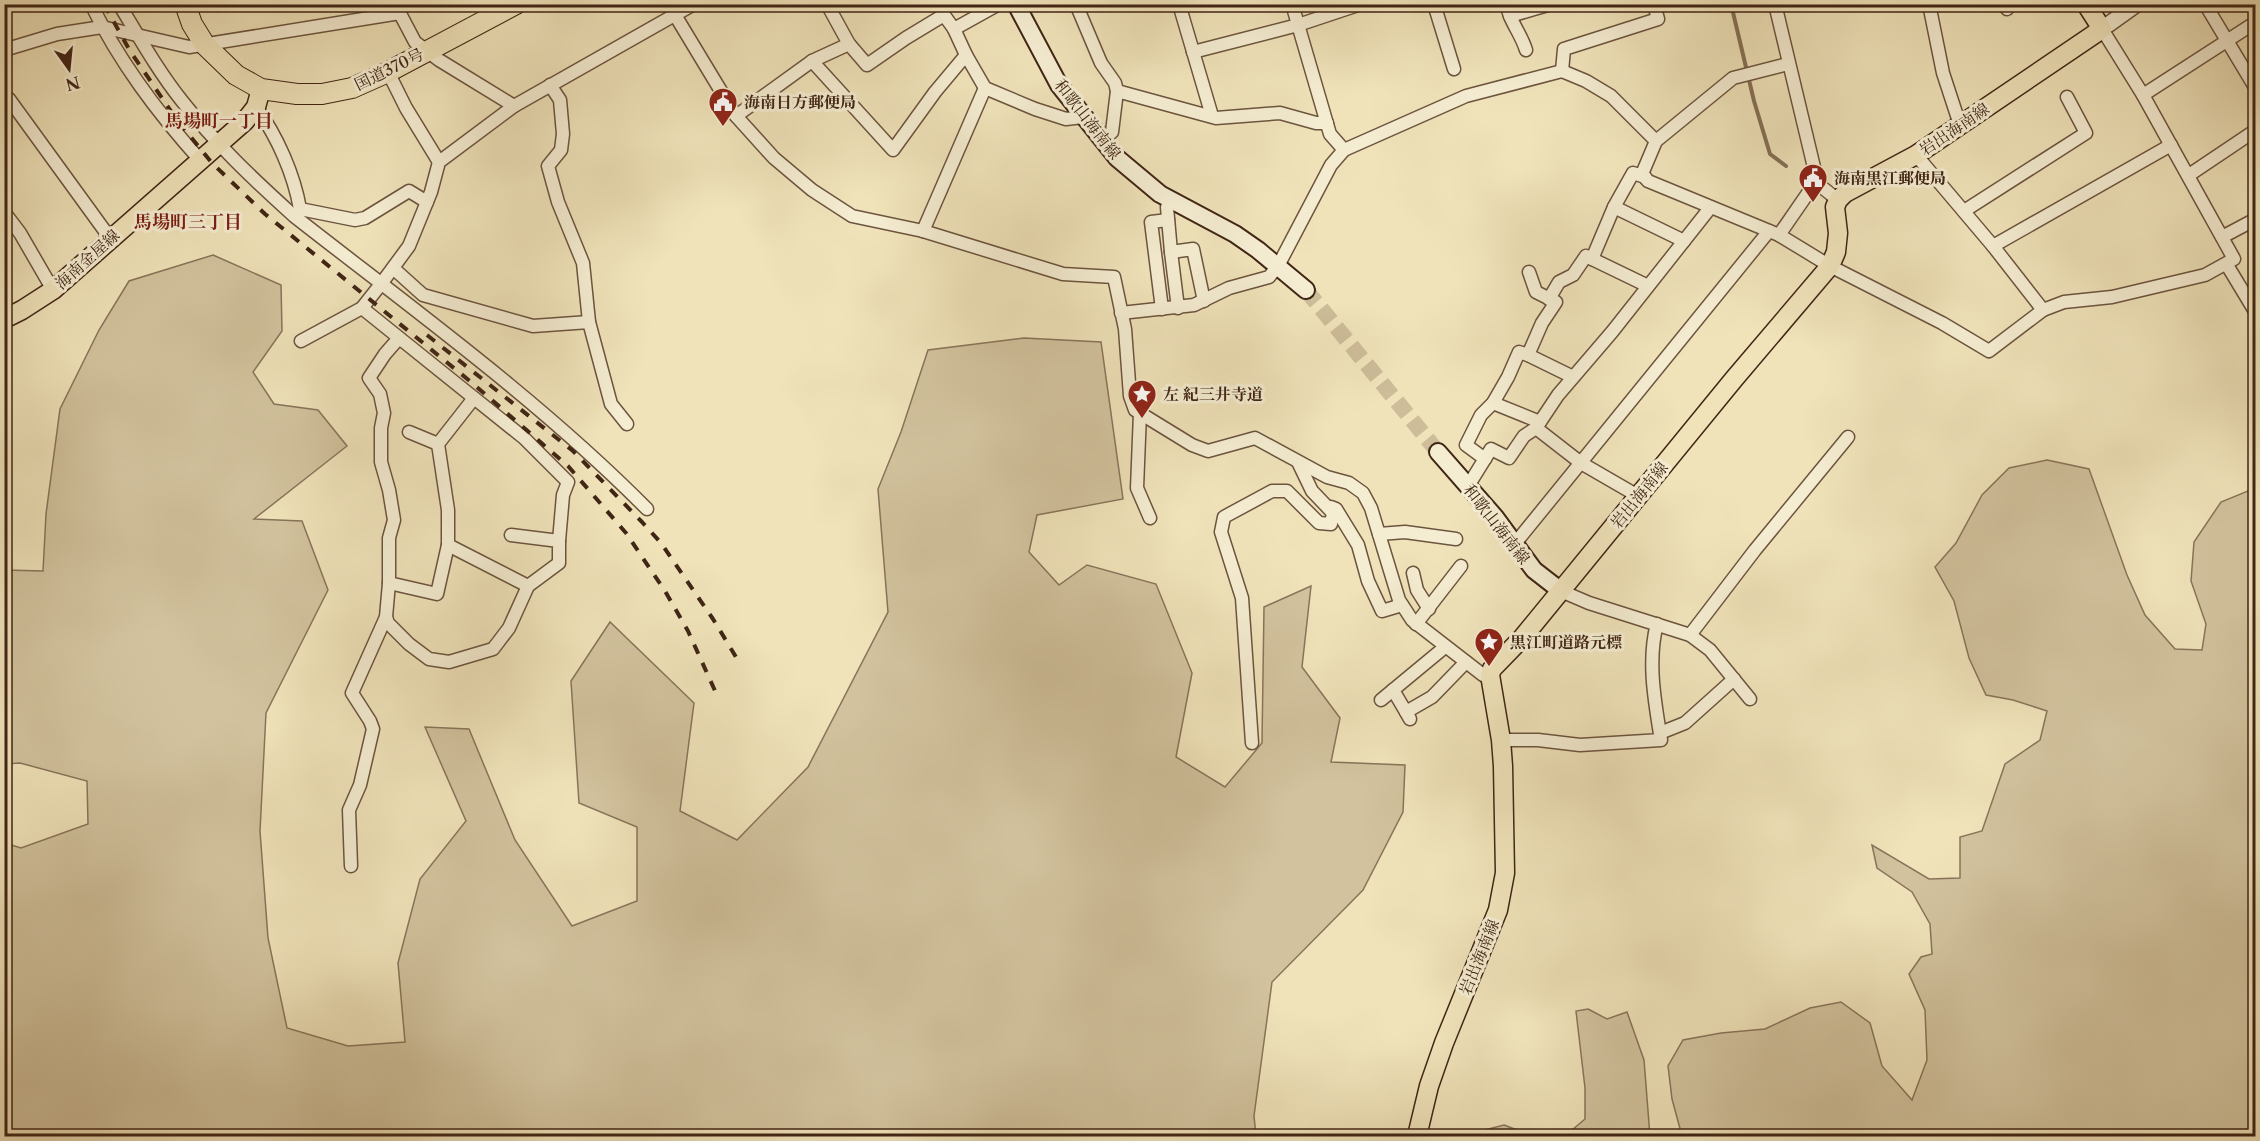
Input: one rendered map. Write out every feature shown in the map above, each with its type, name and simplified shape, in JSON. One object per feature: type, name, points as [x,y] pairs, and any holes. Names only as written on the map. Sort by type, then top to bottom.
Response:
[{"type":"highway","name":"国道370号","points":[[185,4],[192,24],[205,45],[259,98],[322,94],[352,88],[388,72],[516,4]]},
{"type":"main road","name":"和歌山海南線","points":[[1016,4],[1055,77],[1083,117],[1117,158],[1160,194],[1235,234],[1306,290]]},
{"type":"main road","points":[[2086,4],[2102,29]]},
{"type":"main road","name":"岩出海南線","points":[[1418,1137],[1429,1086],[1498,910],[1505,873],[1501,740],[1490,675],[1492,669],[1523,637],[1830,266],[1836,252],[1838,233],[1835,207],[1838,200],[1853,188],[1916,155],[2102,29]]},
{"type":"main road","name":"海南金屋線","points":[[4,319],[53,290],[245,121],[259,98]]},
{"type":"main road","name":"和歌山海南線","points":[[1438,452],[1495,517],[1514,546],[1534,570],[1561,591]]},
{"type":"street","points":[[91,4],[129,72],[168,124],[200,160]]},
{"type":"street","points":[[119,4],[182,101],[219,144],[381,284],[553,422],[606,468],[647,509]]},
{"type":"street","points":[[301,341],[362,308],[381,284],[409,246],[427,202],[439,162],[513,106],[694,4]]},
{"type":"street","points":[[827,4],[849,44],[867,65],[942,10],[985,88],[1066,119],[1083,117]]},
{"type":"street","points":[[954,29],[999,4]]},
{"type":"street","points":[[1076,4],[1101,63],[1114,82],[1117,91],[1112,132],[1102,141]]},
{"type":"street","points":[[1179,4],[1212,116]]},
{"type":"street","points":[[1292,4],[1330,134],[1344,150]]},
{"type":"street","points":[[1193,52],[1298,25],[1361,4]]},
{"type":"street","points":[[1434,4],[1454,69]]},
{"type":"street","points":[[1526,50],[1522,35],[1514,27],[1508,10],[1551,4]]},
{"type":"street","points":[[1562,71],[1564,49],[1658,19],[1654,4]]},
{"type":"street","points":[[1775,4],[1818,184],[1838,200]]},
{"type":"street","points":[[1929,4],[1943,73],[1960,124]]},
{"type":"street","points":[[1788,64],[1733,78],[1656,141],[1642,174],[1648,181],[1774,233],[1830,266],[1942,323],[1989,351],[2043,310],[2064,302],[2112,297],[2205,275],[2227,265],[2234,259],[2189,175],[2102,29],[2137,4]]},
{"type":"street","points":[[2205,4],[2256,89]]},
{"type":"street","points":[[4,50],[57,34],[102,27],[189,47],[398,9],[415,42],[439,60],[513,106]]},
{"type":"street","points":[[675,15],[736,116],[774,158],[812,190],[852,216],[923,231],[1063,274],[1114,277],[1125,329],[1130,396],[1135,410],[1192,445],[1208,451],[1255,438],[1327,477],[1349,483],[1363,492],[1371,508],[1402,605],[1412,620],[1482,675],[1490,675]]},
{"type":"street","points":[[2143,95],[2256,22]]},
{"type":"street","points":[[736,116],[812,61],[849,44]]},
{"type":"street","points":[[812,61],[893,150],[934,92],[966,56]]},
{"type":"street","points":[[1121,313],[1179,308],[1204,301],[1229,288],[1269,277],[1278,266],[1331,165],[1344,150],[1466,96],[1562,71],[1586,81],[1611,96],[1656,141]]},
{"type":"street","points":[[388,72],[406,108],[439,162]]},
{"type":"street","points":[[550,85],[560,100],[563,134],[561,150],[548,166],[558,201],[584,263],[589,322],[611,404],[627,424]]},
{"type":"street","points":[[923,231],[985,88]]},
{"type":"street","points":[[1117,91],[1216,118],[1280,113],[1316,123],[1327,123]]},
{"type":"street","points":[[4,96],[9,99],[46,148],[110,238]]},
{"type":"street","points":[[1964,211],[2086,133],[2067,97]]},
{"type":"street","points":[[259,98],[267,122],[296,186],[297,212]]},
{"type":"street","points":[[2189,175],[2256,130]]},
{"type":"street","points":[[1994,246],[2171,145]]},
{"type":"street","points":[[1916,155],[1994,246],[2043,310]]},
{"type":"street","points":[[1593,259],[1614,207],[1633,173],[1645,177]]},
{"type":"street","points":[[1514,546],[1817,180]]},
{"type":"street","points":[[297,212],[355,220],[365,218],[409,191],[427,202]]},
{"type":"street","points":[[1171,200],[1167,207],[1179,308]]},
{"type":"street","points":[[1614,207],[1684,241]]},
{"type":"street","points":[[1468,486],[1491,448],[1509,458],[1524,436],[1538,425],[1573,377],[1710,208]]},
{"type":"street","points":[[4,212],[20,232],[53,290]]},
{"type":"street","points":[[2222,237],[2256,219]]},
{"type":"street","points":[[1162,309],[1151,222],[1168,220]]},
{"type":"street","points":[[1171,252],[1193,249],[1204,301]]},
{"type":"street","points":[[1528,355],[1553,301],[1558,282],[1573,275],[1586,256],[1648,286]]},
{"type":"street","points":[[2227,265],[2256,313]]},
{"type":"street","points":[[393,268],[423,295],[533,326],[589,322]]},
{"type":"street","points":[[1529,272],[1536,292],[1553,301]]},
{"type":"street","points":[[362,308],[524,438],[568,482],[563,495],[559,563],[528,586],[509,628],[493,649],[449,662],[429,659],[409,644],[388,623],[386,617]]},
{"type":"street","points":[[351,866],[349,810],[360,785],[373,729],[352,693],[386,617],[389,538],[394,520],[381,462],[381,428],[384,413],[380,394],[369,378],[399,338]]},
{"type":"street","points":[[1485,459],[1466,445],[1482,416],[1493,403],[1519,352],[1573,377]]},
{"type":"street","points":[[389,583],[437,594],[448,545],[448,510],[438,444],[474,398]]},
{"type":"street","points":[[1493,403],[1538,425],[1581,463],[1638,496]]},
{"type":"street","points":[[1140,413],[1137,488],[1150,518]]},
{"type":"street","points":[[409,432],[438,444]]},
{"type":"street","points":[[1690,635],[1755,550],[1848,437]]},
{"type":"street","points":[[1252,743],[1242,598],[1221,532],[1224,517],[1272,491],[1287,491],[1320,523],[1332,524],[1333,513],[1312,491],[1298,462]]},
{"type":"street","points":[[1323,503],[1336,509],[1358,545],[1368,580],[1382,611],[1402,605]]},
{"type":"street","points":[[1379,534],[1405,532],[1456,539]]},
{"type":"street","points":[[510,535],[559,541]]},
{"type":"street","points":[[448,545],[528,586]]},
{"type":"street","points":[[1416,624],[1461,566]]},
{"type":"street","points":[[1413,573],[1417,590],[1429,609]]},
{"type":"street","points":[[1561,591],[1589,603],[1690,635],[1710,650],[1750,699]]},
{"type":"street","points":[[1501,740],[1538,740],[1580,745],[1661,740],[1653,668],[1654,634],[1657,624]]},
{"type":"street","points":[[1381,700],[1445,647]]},
{"type":"street","points":[[1393,690],[1408,715],[1432,697],[1466,662]]},
{"type":"street","points":[[1660,733],[1684,723],[1734,679]]},
{"type":"shaded area","points":[[213,255],[281,285],[282,331],[253,372],[274,404],[318,410],[347,446],[254,519],[302,521],[328,590],[266,713],[260,831],[268,938],[287,1028],[348,1046],[405,1042],[398,963],[420,879],[466,821],[425,727],[469,729],[515,840],[572,926],[637,901],[637,827],[579,803],[571,681],[610,622],[694,703],[680,811],[737,840],[808,767],[888,612],[878,489],[901,432],[928,350],[1024,338],[1101,342],[1123,499],[1037,515],[1029,552],[1059,585],[1087,565],[1156,584],[1192,673],[1176,757],[1225,787],[1262,743],[1264,607],[1311,586],[1302,667],[1340,718],[1331,762],[1405,765],[1403,812],[1363,890],[1272,982],[1254,1116],[1256,1136],[5,1136],[5,843],[21,848],[88,824],[87,781],[20,763],[5,764],[5,570],[43,571],[46,514],[60,409],[99,330],[129,281]]},
{"type":"shaded area","points":[[2047,460],[2089,469],[2127,575],[2145,615],[2175,649],[2202,650],[2206,624],[2191,581],[2194,542],[2221,502],[2255,488],[2255,1136],[1682,1136],[1672,1099],[1668,1066],[1683,1040],[1721,1033],[1765,1029],[1810,1008],[1841,1002],[1870,1023],[1882,1066],[1912,1100],[1927,1060],[1925,1010],[1909,974],[1921,957],[1932,954],[1930,924],[1912,892],[1877,868],[1872,845],[1929,879],[1960,878],[1960,837],[1982,831],[2005,764],[2040,740],[2047,711],[2013,700],[1986,695],[1969,658],[1954,601],[1935,567],[1956,543],[1982,495],[2009,468]]},
{"type":"shaded area","points":[[1588,1009],[1607,1019],[1627,1012],[1644,1060],[1650,1136],[1565,1136],[1585,1119],[1585,1088],[1576,1011]]},
{"type":"shaded area","points":[[1504,1125],[1533,1136],[1470,1136],[1473,1133]]},
{"type":"waterway","points":[[1731,4],[1754,101],[1770,154],[1786,166]]},
{"type":"tunnel","points":[[1306,290],[1438,452]]},
{"type":"railway","points":[[104,4],[130,51],[177,120],[212,163],[265,214],[471,382],[568,466],[626,533],[665,591],[688,631],[716,693]]},
{"type":"railway","points":[[427,335],[573,451],[642,522],[661,543],[713,619],[739,662]]},
{"type":"place","name":"海南日方郵便局","points":[[723,128]]},
{"type":"place","name":"海南黒江郵便局","points":[[1813,204]]},
{"type":"place","name":"左 紀三井寺道","points":[[1142,420]]},
{"type":"place","name":"黒江町道路元標","points":[[1489,668]]},
{"type":"district","name":"馬場町一丁目","points":[[219,121]]},
{"type":"district","name":"馬場町三丁目","points":[[188,222]]}]
